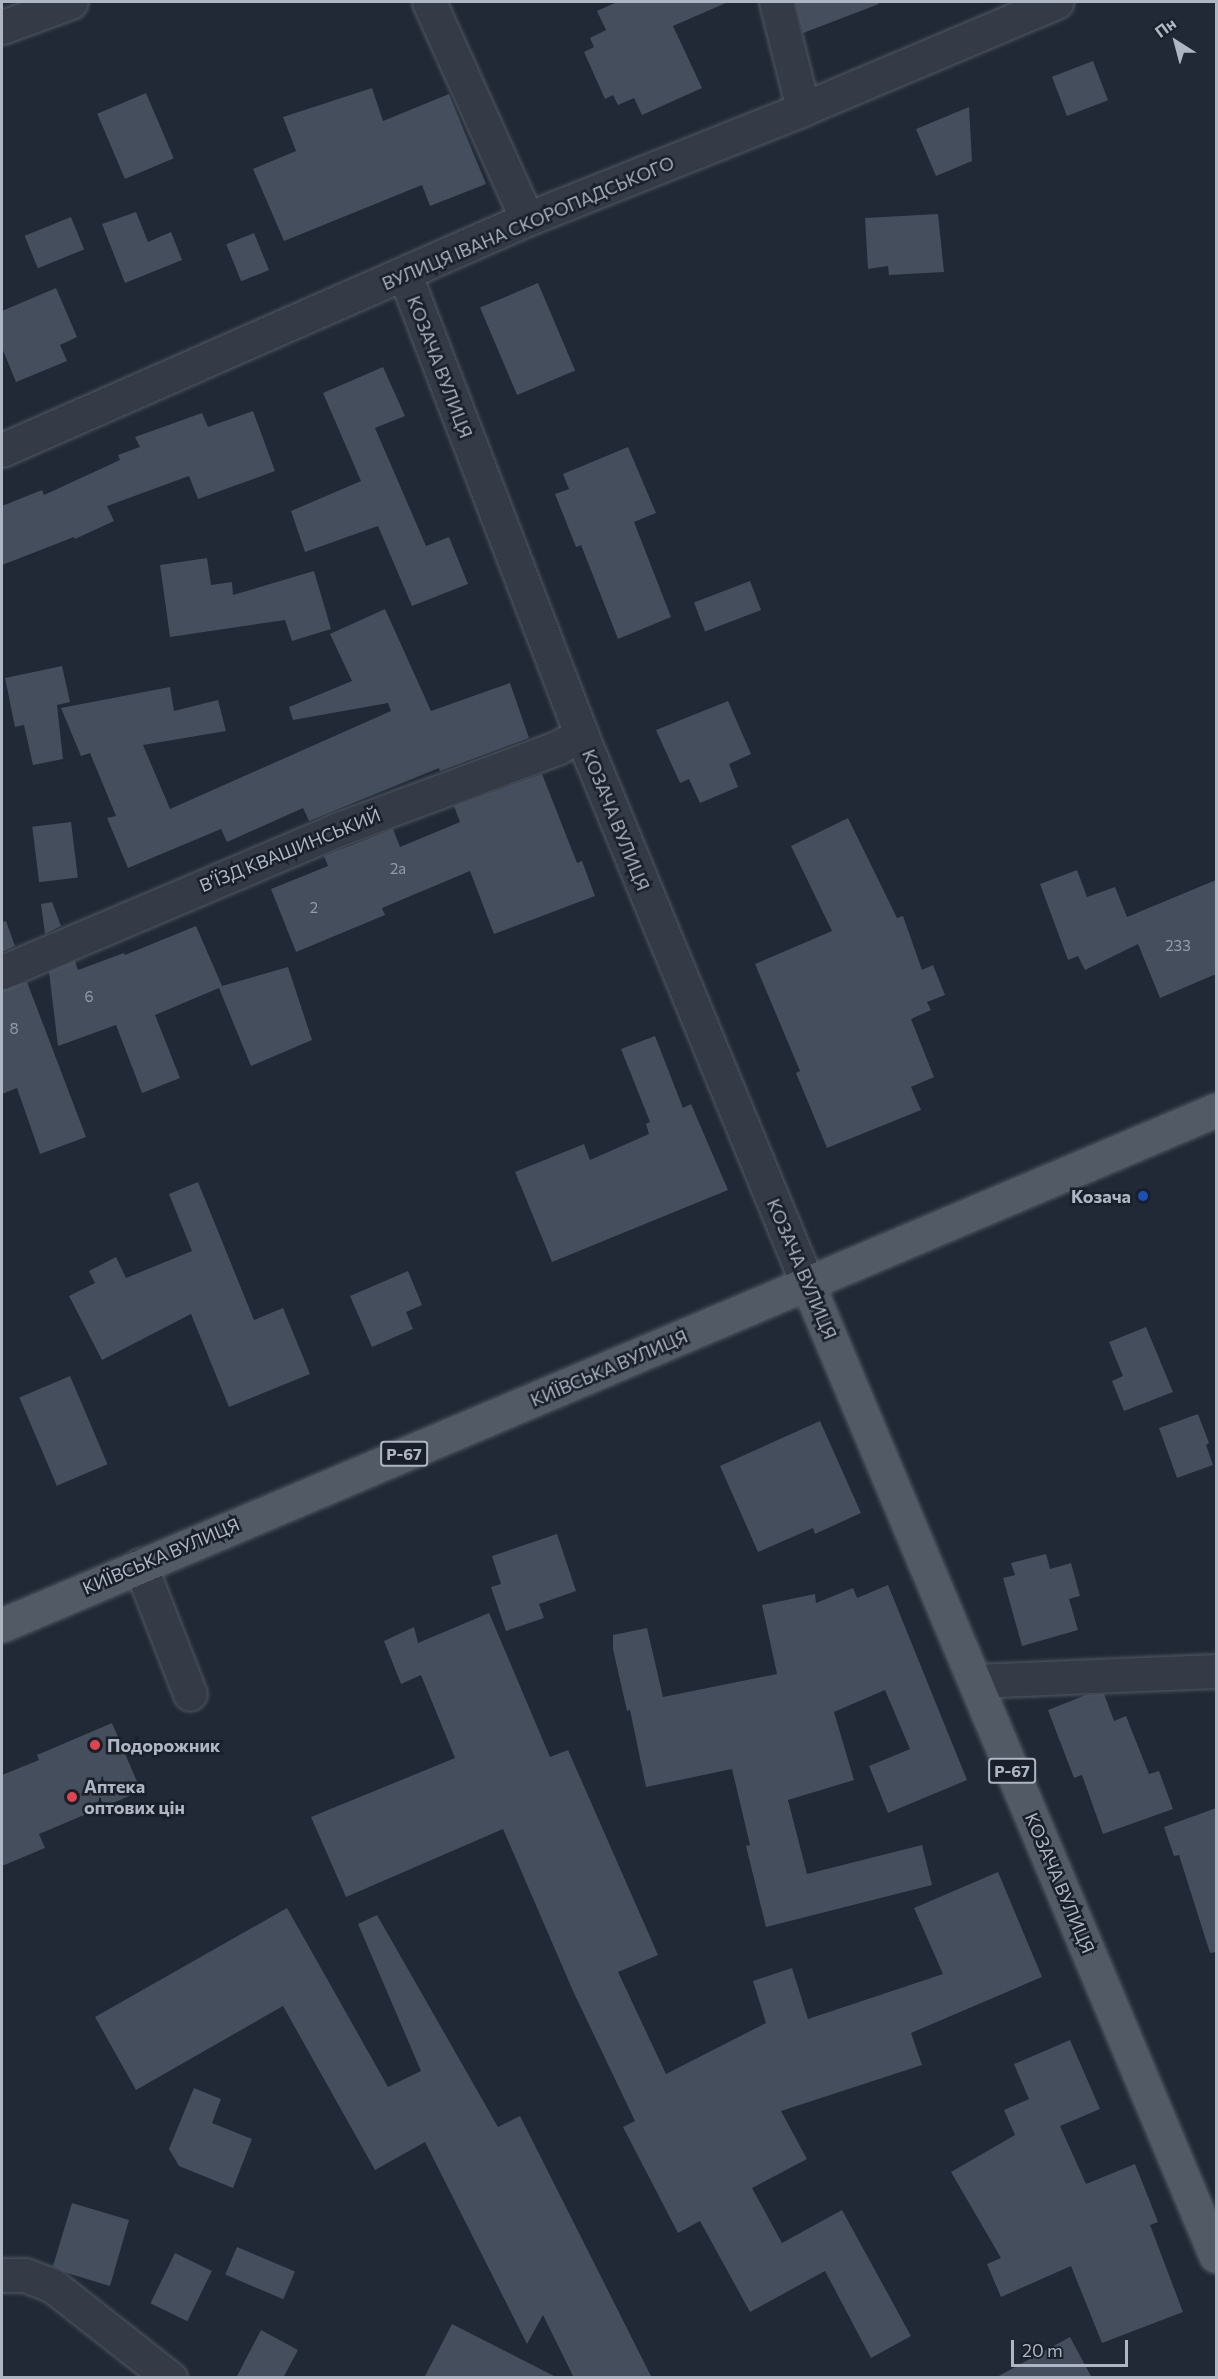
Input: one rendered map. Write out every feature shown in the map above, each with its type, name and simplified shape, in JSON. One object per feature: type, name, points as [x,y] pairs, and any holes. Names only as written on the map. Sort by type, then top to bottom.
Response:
[{"type":"main road","name":"КИЇВСЬКА ВУЛИЦЯ","points":[[2,1625],[1216,1110]]},
{"type":"main road","name":"КОЗАЧА ВУЛИЦЯ","points":[[808,1285],[1216,2256]]},
{"type":"street","points":[[2,27],[71,2]]},
{"type":"street","points":[[429,2],[527,219]]},
{"type":"street","points":[[776,2],[803,109]]},
{"type":"street","name":"ВУЛИЦЯ ІВАНА СКОРОПАДСЬКОГО","points":[[2,450],[405,275],[527,219],[803,109],[1056,2]]},
{"type":"street","name":"КОЗАЧА ВУЛИЦЯ","points":[[405,275],[581,734],[808,1285]]},
{"type":"street","name":"В’ЇЗД КВАШИНСЬКИЙ","points":[[2,972],[314,839],[557,748],[581,734]]},
{"type":"street","points":[[140,1565],[190,1694]]},
{"type":"street","points":[[975,1681],[1216,1671]]},
{"type":"street","points":[[2,2275],[25,2275],[53,2286],[170,2378]]},
{"type":"building","points":[[617,2],[728,2],[673,26],[702,88],[642,115],[634,98],[618,105],[613,95],[605,99],[584,52],[594,47],[590,38],[606,30],[597,11]]},
{"type":"building","points":[[795,2],[878,2],[879,4],[803,33]]},
{"type":"building","points":[[1093,61],[1108,100],[1067,116],[1052,77]]},
{"type":"building","points":[[372,88],[383,121],[449,94],[486,184],[430,206],[422,185],[284,241],[253,169],[296,151],[283,117]]},
{"type":"building","points":[[146,93],[174,158],[125,179],[97,114]]},
{"type":"building","points":[[969,107],[972,161],[936,176],[916,129]]},
{"type":"building","points":[[136,212],[148,242],[171,232],[182,260],[125,283],[102,224]]},
{"type":"building","points":[[938,214],[944,272],[889,275],[888,266],[868,269],[865,218]]},
{"type":"building","points":[[71,217],[84,249],[38,268],[25,236]]},
{"type":"building","points":[[254,233],[269,270],[241,281],[226,244]]},
{"type":"building","points":[[538,283],[575,370],[517,395],[480,308]]},
{"type":"building","points":[[56,288],[77,337],[60,345],[67,361],[16,382],[2,348],[2,311]]},
{"type":"building","points":[[383,367],[405,416],[375,428],[426,546],[449,537],[468,584],[412,606],[378,526],[305,552],[291,511],[361,481],[323,393]]},
{"type":"building","points":[[253,411],[275,471],[198,499],[189,476],[107,506],[114,521],[75,539],[74,537],[2,565],[2,506],[42,490],[44,495],[120,460],[118,455],[140,447],[135,437],[202,413],[208,427]]},
{"type":"building","points":[[628,447],[656,513],[634,522],[671,617],[618,639],[581,545],[576,547],[555,494],[569,489],[563,474]]},
{"type":"building","points":[[207,558],[211,585],[232,582],[233,595],[314,571],[331,629],[292,641],[285,620],[170,637],[160,565]]},
{"type":"building","points":[[750,581],[761,610],[705,631],[694,603]]},
{"type":"building","points":[[385,609],[431,711],[510,683],[529,738],[440,771],[439,768],[309,821],[303,808],[227,842],[221,829],[128,868],[107,818],[116,816],[90,753],[81,756],[61,708],[170,687],[174,711],[218,700],[226,731],[143,745],[170,809],[391,711],[388,703],[293,720],[289,707],[352,681],[330,634]]},
{"type":"building","points":[[62,666],[70,702],[57,705],[63,759],[33,765],[24,725],[15,727],[5,678]]},
{"type":"building","points":[[728,701],[751,754],[729,764],[738,787],[700,803],[689,779],[680,783],[656,730]]},
{"type":"building","points":[[542,774],[577,863],[582,861],[595,896],[494,934],[470,871],[382,908],[385,915],[296,952],[271,889],[328,866],[324,856],[393,829],[400,847],[460,822],[454,806]]},
{"type":"building","points":[[848,818],[897,918],[903,916],[922,970],[933,965],[945,995],[927,1002],[931,1010],[911,1019],[934,1077],[911,1087],[921,1110],[827,1148],[796,1073],[800,1071],[755,964],[832,931],[791,846]]},
{"type":"building","points":[[71,822],[78,878],[39,882],[32,827]]},
{"type":"building","points":[[1077,870],[1087,897],[1115,887],[1127,917],[1216,880],[1216,974],[1160,998],[1138,944],[1085,970],[1078,956],[1068,960],[1040,884]]},
{"type":"building","points":[[52,902],[61,926],[45,934],[41,904]]},
{"type":"building","points":[[6,921],[15,946],[2,952],[2,922]]},
{"type":"building","points":[[196,926],[222,986],[288,967],[312,1040],[251,1066],[219,988],[155,1015],[180,1078],[142,1093],[116,1025],[58,1046],[49,972],[75,961],[78,970],[124,953],[125,955]]},
{"type":"building","points":[[27,982],[86,1137],[40,1154],[17,1088],[2,1094],[2,990]]},
{"type":"building","points":[[655,1036],[683,1108],[691,1104],[728,1190],[552,1262],[515,1172],[584,1144],[590,1160],[649,1134],[646,1124],[650,1122],[621,1049]]},
{"type":"building","points":[[198,1182],[254,1320],[283,1308],[310,1374],[229,1407],[191,1314],[102,1360],[69,1296],[95,1283],[89,1271],[116,1257],[126,1278],[192,1251],[169,1194]]},
{"type":"building","points":[[408,1271],[422,1305],[406,1312],[413,1329],[372,1347],[350,1296]]},
{"type":"building","points":[[1146,1327],[1173,1392],[1124,1411],[1112,1381],[1123,1376],[1109,1342]]},
{"type":"building","points":[[70,1376],[108,1464],[57,1486],[19,1397]]},
{"type":"building","points":[[1198,1414],[1209,1443],[1206,1445],[1213,1465],[1177,1478],[1159,1428]]},
{"type":"building","points":[[820,1421],[861,1513],[815,1534],[813,1528],[758,1552],[720,1466]]},
{"type":"building","points":[[557,1534],[576,1591],[539,1604],[544,1618],[506,1631],[491,1587],[501,1584],[492,1556]]},
{"type":"building","points":[[1046,1554],[1050,1569],[1071,1563],[1080,1596],[1069,1599],[1078,1630],[1022,1646],[1003,1578],[1015,1575],[1011,1563]]},
{"type":"building","points":[[888,1585],[967,1780],[888,1813],[869,1766],[910,1749],[885,1690],[834,1712],[854,1780],[788,1800],[807,1874],[922,1845],[932,1885],[766,1927],[746,1846],[750,1845],[732,1769],[646,1787],[630,1710],[627,1711],[613,1649],[613,1635],[647,1628],[663,1697],[777,1674],[762,1605],[815,1594],[816,1603],[853,1588],[857,1598]]},
{"type":"building","points":[[489,1613],[550,1757],[568,1750],[658,1955],[618,1972],[666,2074],[766,2023],[753,1981],[792,1968],[808,2019],[943,1974],[914,1908],[998,1872],[1042,1977],[911,2033],[922,2065],[781,2111],[807,2159],[752,2188],[782,2243],[842,2210],[911,2336],[871,2358],[825,2271],[750,2312],[700,2221],[678,2233],[623,2127],[635,2121],[573,1991],[503,1829],[346,1897],[311,1817],[455,1758],[421,1675],[401,1684],[384,1641],[414,1627],[418,1643]]},
{"type":"building","points":[[1104,1694],[1114,1721],[1126,1716],[1149,1774],[1159,1771],[1173,1809],[1103,1834],[1082,1775],[1074,1778],[1048,1710],[1086,1695]]},
{"type":"building","points":[[112,1723],[141,1791],[39,1834],[45,1848],[2,1866],[2,1775],[39,1760],[37,1755]]},
{"type":"building","points":[[1216,1808],[1216,1952],[1210,1953],[1179,1855],[1174,1856],[1164,1827]]},
{"type":"building","points":[[287,1908],[388,2087],[421,2071],[358,1924],[377,1915],[498,2127],[520,2116],[652,2378],[574,2378],[543,2315],[527,2344],[425,2142],[375,2170],[283,2006],[136,2090],[95,2017]]},
{"type":"building","points":[[1070,2040],[1100,2109],[1060,2126],[1086,2184],[1135,2164],[1158,2222],[1150,2225],[1183,2312],[1102,2343],[1071,2266],[1001,2297],[987,2264],[1001,2258],[951,2172],[1015,2135],[1004,2110],[1029,2099],[1014,2064]]},
{"type":"building","points":[[194,2088],[221,2099],[212,2123],[252,2139],[233,2188],[179,2166],[169,2149]]},
{"type":"building","points":[[72,2203],[129,2220],[110,2286],[67,2273],[53,2266]]},
{"type":"building","points":[[237,2247],[295,2272],[283,2299],[225,2275]]},
{"type":"building","points":[[175,2253],[212,2271],[187,2321],[150,2303]]},
{"type":"building","points":[[452,2324],[558,2378],[424,2378]]},
{"type":"building","points":[[261,2330],[298,2350],[283,2378],[236,2378]]},
{"type":"building","points":[[1070,2337],[1092,2378],[995,2378]]},
{"type":"place","name":"Козача","points":[[1143,1196]]},
{"type":"place","name":"Подорожник","points":[[95,1745]]},
{"type":"place","name":"Аптека оптових цін","points":[[72,1797]]}]
